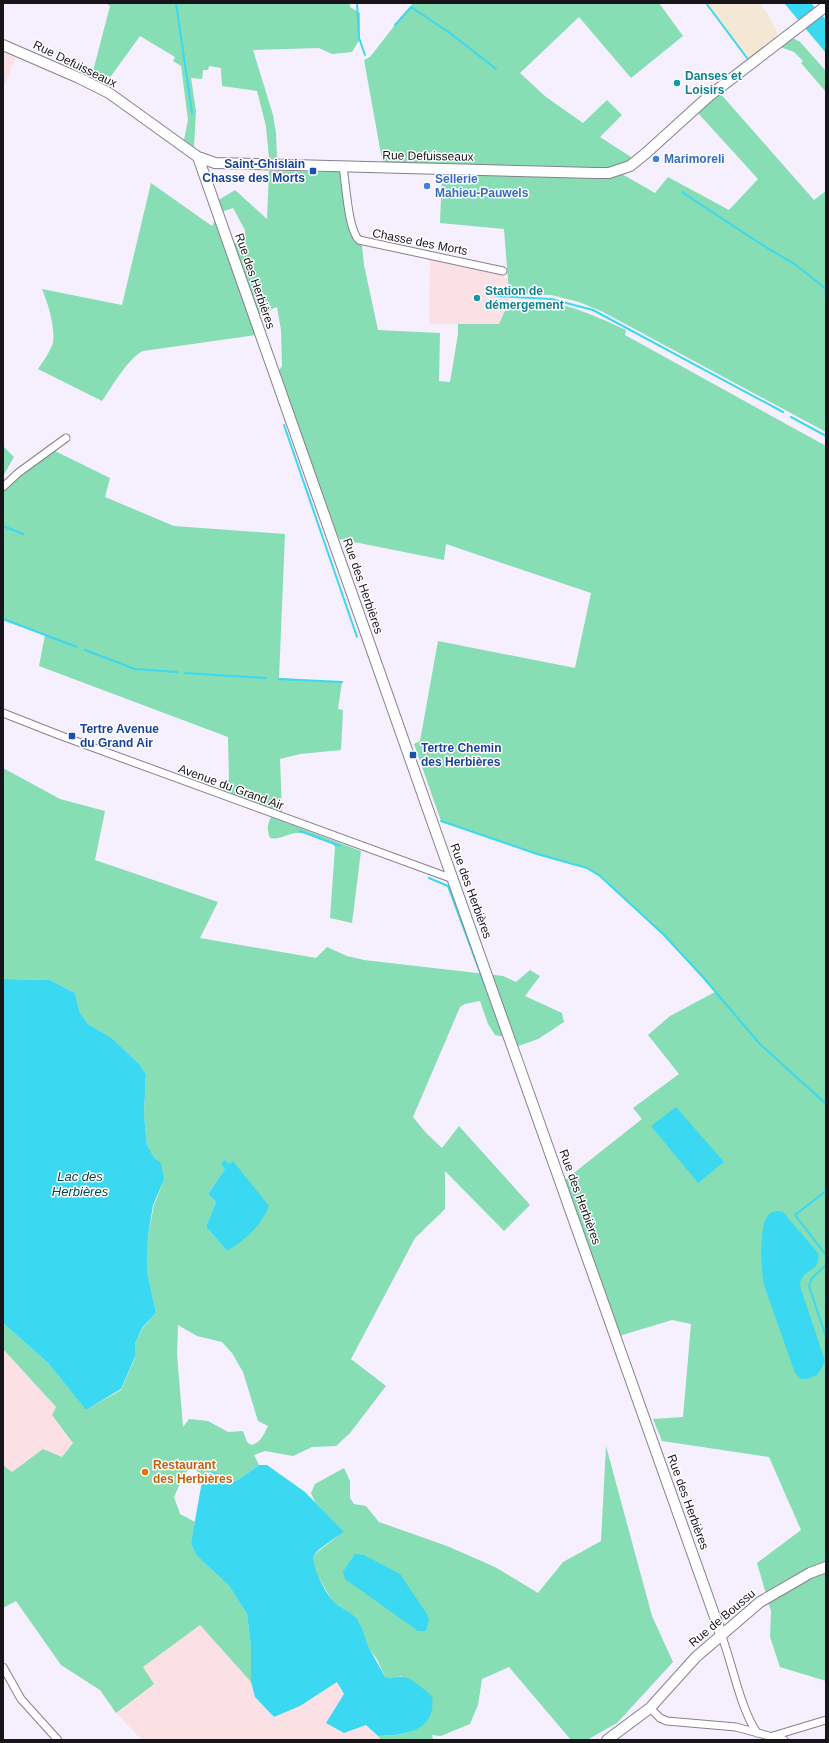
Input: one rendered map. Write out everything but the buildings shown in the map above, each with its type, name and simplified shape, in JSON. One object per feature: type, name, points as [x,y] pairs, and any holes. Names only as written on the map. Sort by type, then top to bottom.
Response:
[{"type":"street","name":"Rue Defuisseaux","points":[[3,45],[79,78],[109,93],[198,157],[215,163],[595,173],[619,170],[630,166],[709,96],[826,6]]},
{"type":"street","name":"Rue des Herbières","points":[[198,157],[721,1634]]},
{"type":"street","name":"Chasse des Morts","points":[[343,167],[351,225],[356,237],[359,240],[503,271]]},
{"type":"street","points":[[3,488],[18,473],[66,438]]},
{"type":"street","name":"Avenue du Grand Air","points":[[3,713],[45,730],[453,879]]},
{"type":"street","name":"Rue de Boussu","points":[[607,1740],[650,1708],[696,1657],[760,1602],[810,1573],[826,1566]]},
{"type":"street","points":[[721,1634],[752,1725],[757,1733]]},
{"type":"street","points":[[3,1667],[21,1699],[56,1739]]},
{"type":"street","points":[[650,1708],[660,1718],[667,1721],[736,1727],[784,1740]]},
{"type":"street","points":[[772,1736],[826,1720]]},
{"type":"shaded area","points":[[706,3],[759,3],[775,27],[778,37],[749,60]]},
{"type":"shaded area","points":[[3,52],[16,57],[3,89]]},
{"type":"shaded area","points":[[430,255],[503,271],[504,277],[508,279],[509,302],[499,324],[429,324]]},
{"type":"shaded area","points":[[3,1349],[56,1407],[52,1415],[73,1443],[62,1457],[43,1449],[12,1472],[3,1465]]},
{"type":"shaded area","points":[[200,1625],[251,1682],[255,1697],[300,1706],[337,1681],[344,1694],[344,1733],[366,1724],[381,1740],[142,1740],[116,1713],[153,1684],[143,1667]]},
{"type":"green space","points":[[106,3],[350,3],[350,7],[360,13],[360,39],[352,52],[332,54],[319,48],[253,50],[273,115],[276,133],[277,158],[269,158],[266,126],[257,91],[222,86],[221,68],[209,66],[208,70],[203,70],[202,79],[191,78],[196,111],[194,147],[184,140],[188,120],[181,66],[173,61],[175,57],[140,36],[106,83],[92,75],[110,6]]},
{"type":"green space","points":[[412,3],[659,3],[683,36],[631,78],[579,17],[520,73],[546,97],[583,123],[607,100],[622,115],[600,137],[634,159],[614,169],[383,165],[364,60],[370,57],[411,7]]},
{"type":"green space","points":[[793,38],[800,42],[826,71],[826,92],[801,63],[803,61],[794,52],[780,47]]},
{"type":"green space","points":[[719,92],[814,200],[826,191],[826,432],[603,312],[579,302],[551,295],[509,293],[504,229],[440,223],[442,174],[596,177],[622,174],[655,193],[668,177],[729,210],[758,179],[697,112]]},
{"type":"green space","points":[[269,171],[341,172],[350,227],[354,240],[362,245],[364,265],[378,330],[440,333],[439,381],[450,382],[458,334],[458,324],[499,324],[509,302],[540,302],[555,304],[586,313],[626,330],[625,335],[826,446],[826,1681],[780,1667],[770,1637],[771,1611],[757,1563],[801,1530],[769,1457],[662,1441],[653,1419],[683,1417],[691,1324],[672,1320],[619,1336],[565,1180],[642,1119],[633,1108],[679,1074],[648,1035],[670,1016],[715,992],[663,934],[600,876],[587,868],[537,854],[441,821],[414,744],[420,741],[438,641],[575,668],[591,593],[446,544],[444,560],[339,539],[277,373],[282,366],[281,330],[277,307],[257,315],[233,244],[245,238],[245,230],[233,208],[221,212],[217,201],[235,190],[267,219]]},
{"type":"green space","points":[[151,183],[212,226],[216,219],[256,335],[143,351],[126,366],[102,401],[38,369],[47,356],[53,342],[53,329],[47,301],[42,289],[122,305]]},
{"type":"green space","points":[[3,446],[14,457],[3,476]]},
{"type":"green space","points":[[55,451],[110,478],[105,497],[174,526],[285,534],[279,678],[342,682],[338,709],[343,710],[341,750],[300,754],[280,759],[282,813],[221,790],[229,779],[228,737],[39,666],[45,635],[3,620],[3,491],[13,481]]},
{"type":"green space","points":[[3,768],[60,799],[105,811],[95,860],[218,902],[200,938],[316,958],[327,947],[347,956],[364,960],[503,976],[516,982],[530,970],[540,976],[525,996],[562,1013],[564,1022],[538,1039],[513,1048],[510,1038],[495,1035],[488,1024],[480,1001],[465,1004],[460,1007],[413,1117],[426,1133],[442,1148],[459,1126],[530,1205],[504,1231],[445,1171],[445,1209],[415,1238],[351,1359],[386,1386],[350,1433],[336,1446],[312,1447],[293,1456],[265,1451],[254,1455],[259,1465],[238,1480],[223,1484],[210,1471],[203,1476],[191,1466],[184,1475],[174,1497],[180,1514],[195,1522],[191,1543],[196,1555],[229,1586],[247,1614],[251,1648],[251,1682],[200,1625],[143,1667],[154,1684],[116,1713],[100,1690],[61,1665],[16,1601],[3,1608],[3,1465],[12,1472],[43,1449],[62,1457],[73,1443],[52,1415],[56,1407],[3,1349],[3,1323],[48,1363],[86,1410],[121,1390],[135,1358],[135,1344],[142,1329],[156,1313],[147,1271],[148,1236],[154,1205],[164,1180],[147,1145],[144,1114],[146,1074],[140,1065],[112,1038],[88,1024],[80,1013],[75,993],[50,980],[3,979]],"holes":[[[233,1161],[227,1251],[206,1227],[216,1202],[208,1194],[225,1169]],[[178,1325],[197,1336],[222,1342],[232,1353],[243,1372],[258,1421],[268,1426],[262,1438],[254,1444],[251,1445],[247,1442],[243,1431],[228,1432],[208,1421],[189,1419],[183,1427],[177,1354]]]},
{"type":"green space","points":[[271,817],[361,851],[352,923],[330,918],[335,847],[333,844],[315,836],[301,833],[270,838],[268,828]]},
{"type":"green space","points":[[606,1446],[652,1616],[673,1662],[617,1723],[587,1740],[571,1740],[509,1667],[482,1679],[478,1705],[470,1724],[441,1736],[432,1735],[433,1740],[381,1740],[378,1736],[404,1734],[415,1730],[427,1721],[402,1676],[390,1679],[385,1677],[377,1659],[369,1649],[359,1622],[354,1616],[333,1602],[317,1575],[313,1562],[315,1554],[343,1532],[315,1502],[311,1493],[315,1484],[344,1468],[350,1481],[350,1498],[354,1504],[366,1506],[379,1522],[447,1546],[495,1567],[538,1593],[563,1562],[601,1541]]},
{"type":"water","points":[[784,3],[811,3],[826,20],[826,53]]},
{"type":"water","name":"Lac des Herbières","points":[[3,979],[50,980],[75,993],[80,1013],[88,1024],[112,1038],[140,1065],[146,1074],[144,1114],[147,1145],[154,1158],[161,1163],[164,1180],[153,1205],[148,1236],[147,1271],[156,1313],[142,1328],[135,1344],[135,1357],[121,1389],[86,1410],[48,1363],[3,1323]]},
{"type":"water","points":[[676,1107],[724,1162],[698,1183],[651,1126]]},
{"type":"water","points":[[225,1160],[229,1164],[233,1161],[269,1206],[262,1220],[252,1232],[227,1251],[206,1227],[216,1202],[208,1194],[225,1169],[221,1164]]},
{"type":"water","points":[[778,1211],[783,1212],[818,1253],[817,1264],[803,1276],[800,1286],[825,1361],[816,1375],[806,1379],[801,1379],[795,1373],[763,1279],[761,1250],[764,1223],[769,1214]]},
{"type":"water","points":[[259,1465],[267,1465],[305,1492],[344,1532],[315,1554],[314,1564],[316,1571],[326,1592],[333,1601],[354,1616],[359,1622],[370,1650],[385,1677],[407,1678],[432,1696],[432,1708],[429,1717],[424,1724],[417,1729],[398,1734],[378,1736],[366,1725],[344,1733],[326,1723],[344,1694],[337,1682],[300,1706],[274,1717],[255,1697],[251,1682],[251,1648],[247,1614],[229,1586],[196,1555],[191,1543],[203,1476],[210,1471],[217,1473],[224,1484],[238,1480]]},
{"type":"water","points":[[355,1554],[364,1555],[400,1574],[427,1614],[429,1620],[426,1631],[418,1631],[345,1579],[343,1572]]},
{"type":"waterway","points":[[176,3],[192,113]]},
{"type":"waterway","points":[[357,3],[359,38],[365,55]]},
{"type":"waterway","points":[[706,3],[747,58]]},
{"type":"waterway","points":[[395,25],[411,7],[450,33],[496,69]]},
{"type":"waterway","points":[[682,192],[756,241],[796,265],[826,289]]},
{"type":"waterway","points":[[496,296],[551,299],[593,310],[783,412]]},
{"type":"waterway","points":[[791,417],[826,436]]},
{"type":"waterway","points":[[284,425],[357,637]]},
{"type":"waterway","points":[[3,526],[23,534]]},
{"type":"waterway","points":[[3,619],[77,647]]},
{"type":"waterway","points":[[85,650],[135,669],[177,672]]},
{"type":"waterway","points":[[185,673],[266,678]]},
{"type":"waterway","points":[[279,679],[342,682]]},
{"type":"waterway","points":[[441,821],[537,854],[587,868],[600,876],[663,934],[702,976],[759,1043],[826,1104]]},
{"type":"waterway","points":[[300,831],[340,846]]},
{"type":"waterway","points":[[429,878],[448,886],[485,986]]},
{"type":"waterway","points":[[826,1191],[795,1215],[826,1255]]},
{"type":"waterway","points":[[826,1265],[812,1278],[809,1286],[826,1337]]},
{"type":"place","name":"Danses et Loisirs","points":[[677,83]]},
{"type":"place","name":"Marimoreli","points":[[656,159]]},
{"type":"place","name":"Saint-Ghislain Chasse des Morts","points":[[313,171]]},
{"type":"place","name":"Sellerie Mahieu-Pauwels","points":[[427,186]]},
{"type":"place","name":"Station de démergement","points":[[477,298]]},
{"type":"place","name":"Tertre Avenue du Grand Air","points":[[72,736]]},
{"type":"place","name":"Tertre Chemin des Herbières","points":[[413,755]]},
{"type":"place","name":"Restaurant des Herbières","points":[[145,1472]]}]
